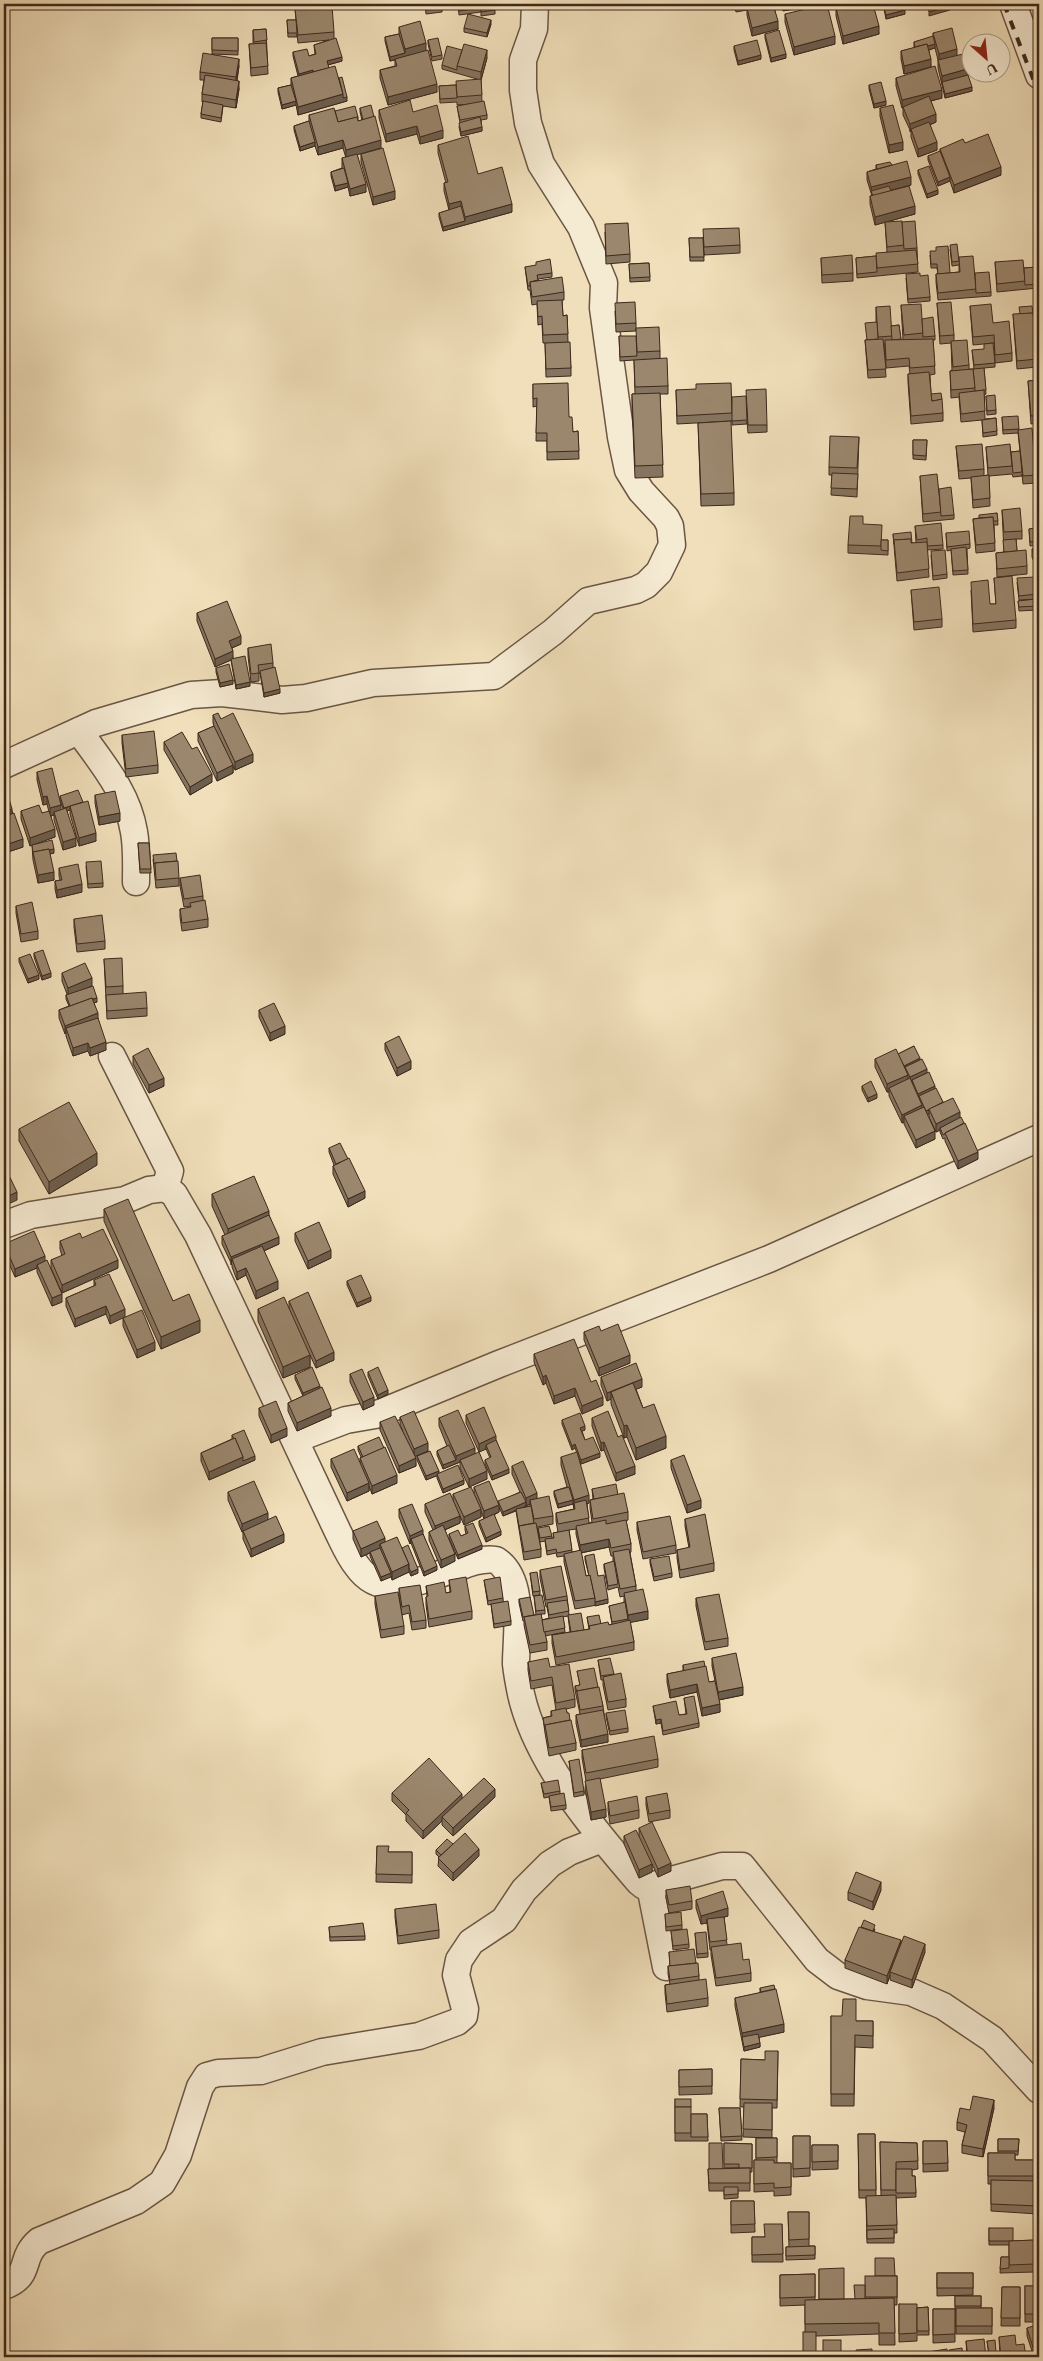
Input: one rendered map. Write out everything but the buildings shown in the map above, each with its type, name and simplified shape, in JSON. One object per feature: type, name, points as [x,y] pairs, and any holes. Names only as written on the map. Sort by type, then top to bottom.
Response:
[{"type":"street","points":[[4,766],[96,723],[206,692],[282,700],[306,698],[373,683],[494,676],[553,632],[588,601],[636,590],[646,585],[660,572],[672,545],[670,526],[666,518],[642,491],[628,470],[621,437],[603,308],[604,283],[581,227],[541,164],[528,123],[523,90],[523,60],[534,29],[535,4]]},
{"type":"street","points":[[1013,4],[1039,75]]},
{"type":"street","points":[[79,731],[114,781],[126,804],[134,833],[136,882]]},
{"type":"street","points":[[112,1056],[170,1171],[165,1188]]},
{"type":"street","points":[[296,1439],[346,1420],[375,1415],[499,1364],[769,1260],[1039,1138]]},
{"type":"street","points":[[4,1225],[31,1215],[125,1200],[149,1190],[165,1188],[174,1194],[186,1212],[296,1439],[338,1532],[357,1567],[367,1578],[385,1586],[400,1587],[478,1560],[490,1559],[501,1563],[513,1583],[516,1616],[516,1667],[521,1696],[532,1730],[548,1762],[602,1839],[639,1882],[644,1886],[650,1886],[722,1866],[742,1866],[817,1960],[838,1976],[867,1986],[911,1992],[943,2006],[992,2039],[1039,2090]]},
{"type":"street","points":[[4,2286],[15,2282],[23,2274],[30,2248],[39,2241],[136,2201],[162,2183],[178,2155],[200,2087],[207,2076],[218,2073],[261,2071],[322,2052],[419,2036],[457,2022],[464,2016],[464,2009],[456,1975],[459,1960],[471,1942],[504,1920],[524,1890],[550,1864],[569,1852],[602,1839]]},
{"type":"street","points":[[650,1886],[666,1967]]},
{"type":"railway","points":[[1004,4],[1039,94]]}]
